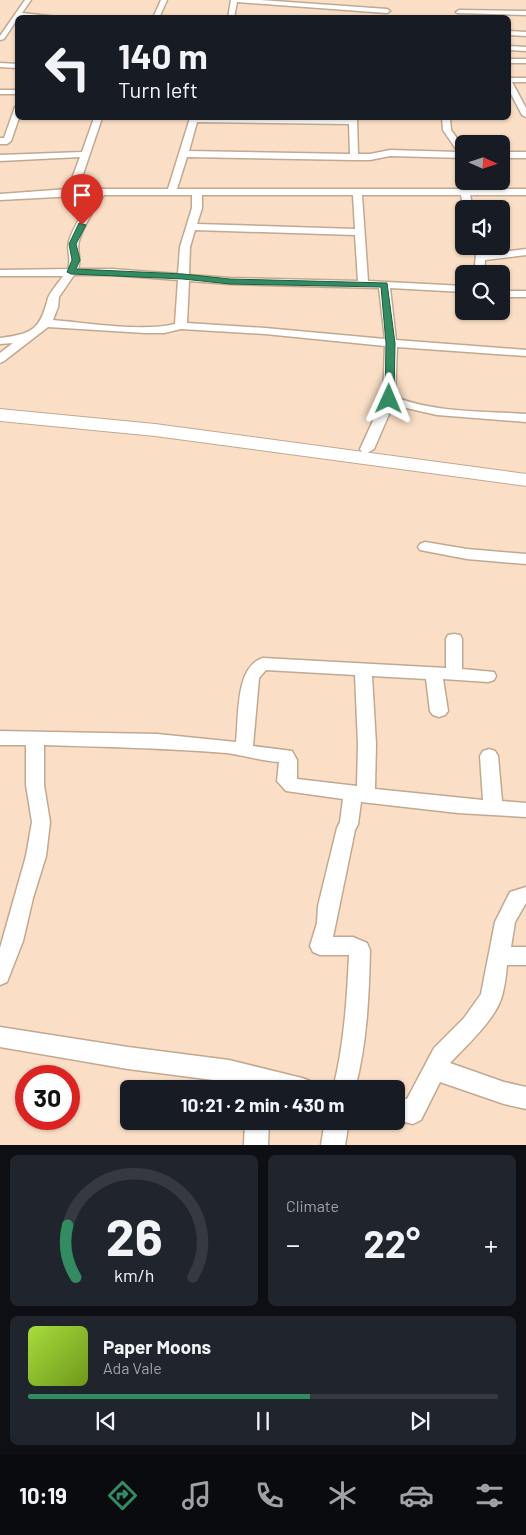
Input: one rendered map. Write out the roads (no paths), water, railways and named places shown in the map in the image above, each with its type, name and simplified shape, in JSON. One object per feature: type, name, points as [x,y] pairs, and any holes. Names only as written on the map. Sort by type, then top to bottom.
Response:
[{"type":"main road","points":[[0,407],[172,424],[526,471]]},
{"type":"main road","points":[[0,415],[184,434],[526,480]]},
{"type":"street","points":[[18,15],[28,0]]},
{"type":"street","points":[[157,15],[164,0]]},
{"type":"street","points":[[232,15],[234,0],[305,3],[388,14],[383,1]]},
{"type":"street","points":[[459,12],[526,13]]},
{"type":"street","points":[[4,38],[15,20]]},
{"type":"street","points":[[511,33],[526,34]]},
{"type":"street","points":[[511,48],[526,49]]},
{"type":"street","points":[[511,61],[526,61]]},
{"type":"street","points":[[0,65],[15,66]]},
{"type":"street","points":[[511,81],[526,80]]},
{"type":"street","points":[[511,85],[526,115]]},
{"type":"street","points":[[0,92],[15,92]]},
{"type":"street","points":[[516,96],[526,95]]},
{"type":"street","points":[[511,107],[522,107]]},
{"type":"street","points":[[0,141],[6,141],[15,117]]},
{"type":"street","points":[[72,192],[97,120]]},
{"type":"street","points":[[171,193],[193,120]]},
{"type":"street","points":[[353,120],[354,157]]},
{"type":"street","points":[[446,120],[448,130],[455,140]]},
{"type":"street","points":[[184,154],[370,157],[390,153],[455,154]]},
{"type":"street","points":[[0,158],[86,154]]},
{"type":"street","points":[[510,155],[526,156]]},
{"type":"street","points":[[0,197],[72,192],[100,194],[358,191],[526,192]]},
{"type":"street","points":[[358,191],[363,284]]},
{"type":"street","points":[[181,326],[185,247],[197,208],[197,192]]},
{"type":"street","points":[[464,192],[466,200]]},
{"type":"street","points":[[0,359],[46,323],[53,307],[54,298],[71,272],[76,260],[72,244],[87,213],[100,194]]},
{"type":"street","points":[[191,227],[360,232]]},
{"type":"street","points":[[510,252],[526,252]]},
{"type":"street","points":[[0,273],[71,272],[183,276],[230,281],[363,284],[455,289]]},
{"type":"street","points":[[367,449],[389,399],[391,343],[384,285]]},
{"type":"street","points":[[510,294],[526,294]]},
{"type":"street","points":[[46,323],[145,330],[164,330],[181,326],[320,335],[391,343],[526,353]]},
{"type":"street","points":[[0,340],[26,338]]},
{"type":"street","points":[[389,399],[440,412],[526,418]]},
{"type":"street","points":[[425,547],[467,554],[526,559]]},
{"type":"street","points":[[454,639],[454,675]]},
{"type":"street","points":[[244,750],[251,678],[255,670],[263,664],[488,676]]},
{"type":"street","points":[[346,1080],[350,1065],[358,999],[360,950],[353,946],[320,946],[327,923],[328,906],[346,828],[359,794],[367,744],[362,670]]},
{"type":"street","points":[[434,674],[439,712]]},
{"type":"street","points":[[0,738],[157,741],[244,750],[286,756],[288,760],[286,781],[292,786],[526,810]]},
{"type":"street","points":[[0,975],[13,941],[23,898],[36,856],[41,822],[35,784],[35,739]]},
{"type":"street","points":[[489,756],[493,808]]},
{"type":"street","points":[[405,1110],[413,1112],[442,1056],[472,1024],[491,997],[505,922],[517,898],[526,895]]},
{"type":"street","points":[[499,956],[526,956]]},
{"type":"street","points":[[0,1037],[128,1058],[229,1071],[250,1080]]},
{"type":"street","points":[[435,1069],[504,1093],[526,1098]]},
{"type":"street","points":[[256,1145],[257,1130]]},
{"type":"street","points":[[333,1145],[336,1130]]}]
